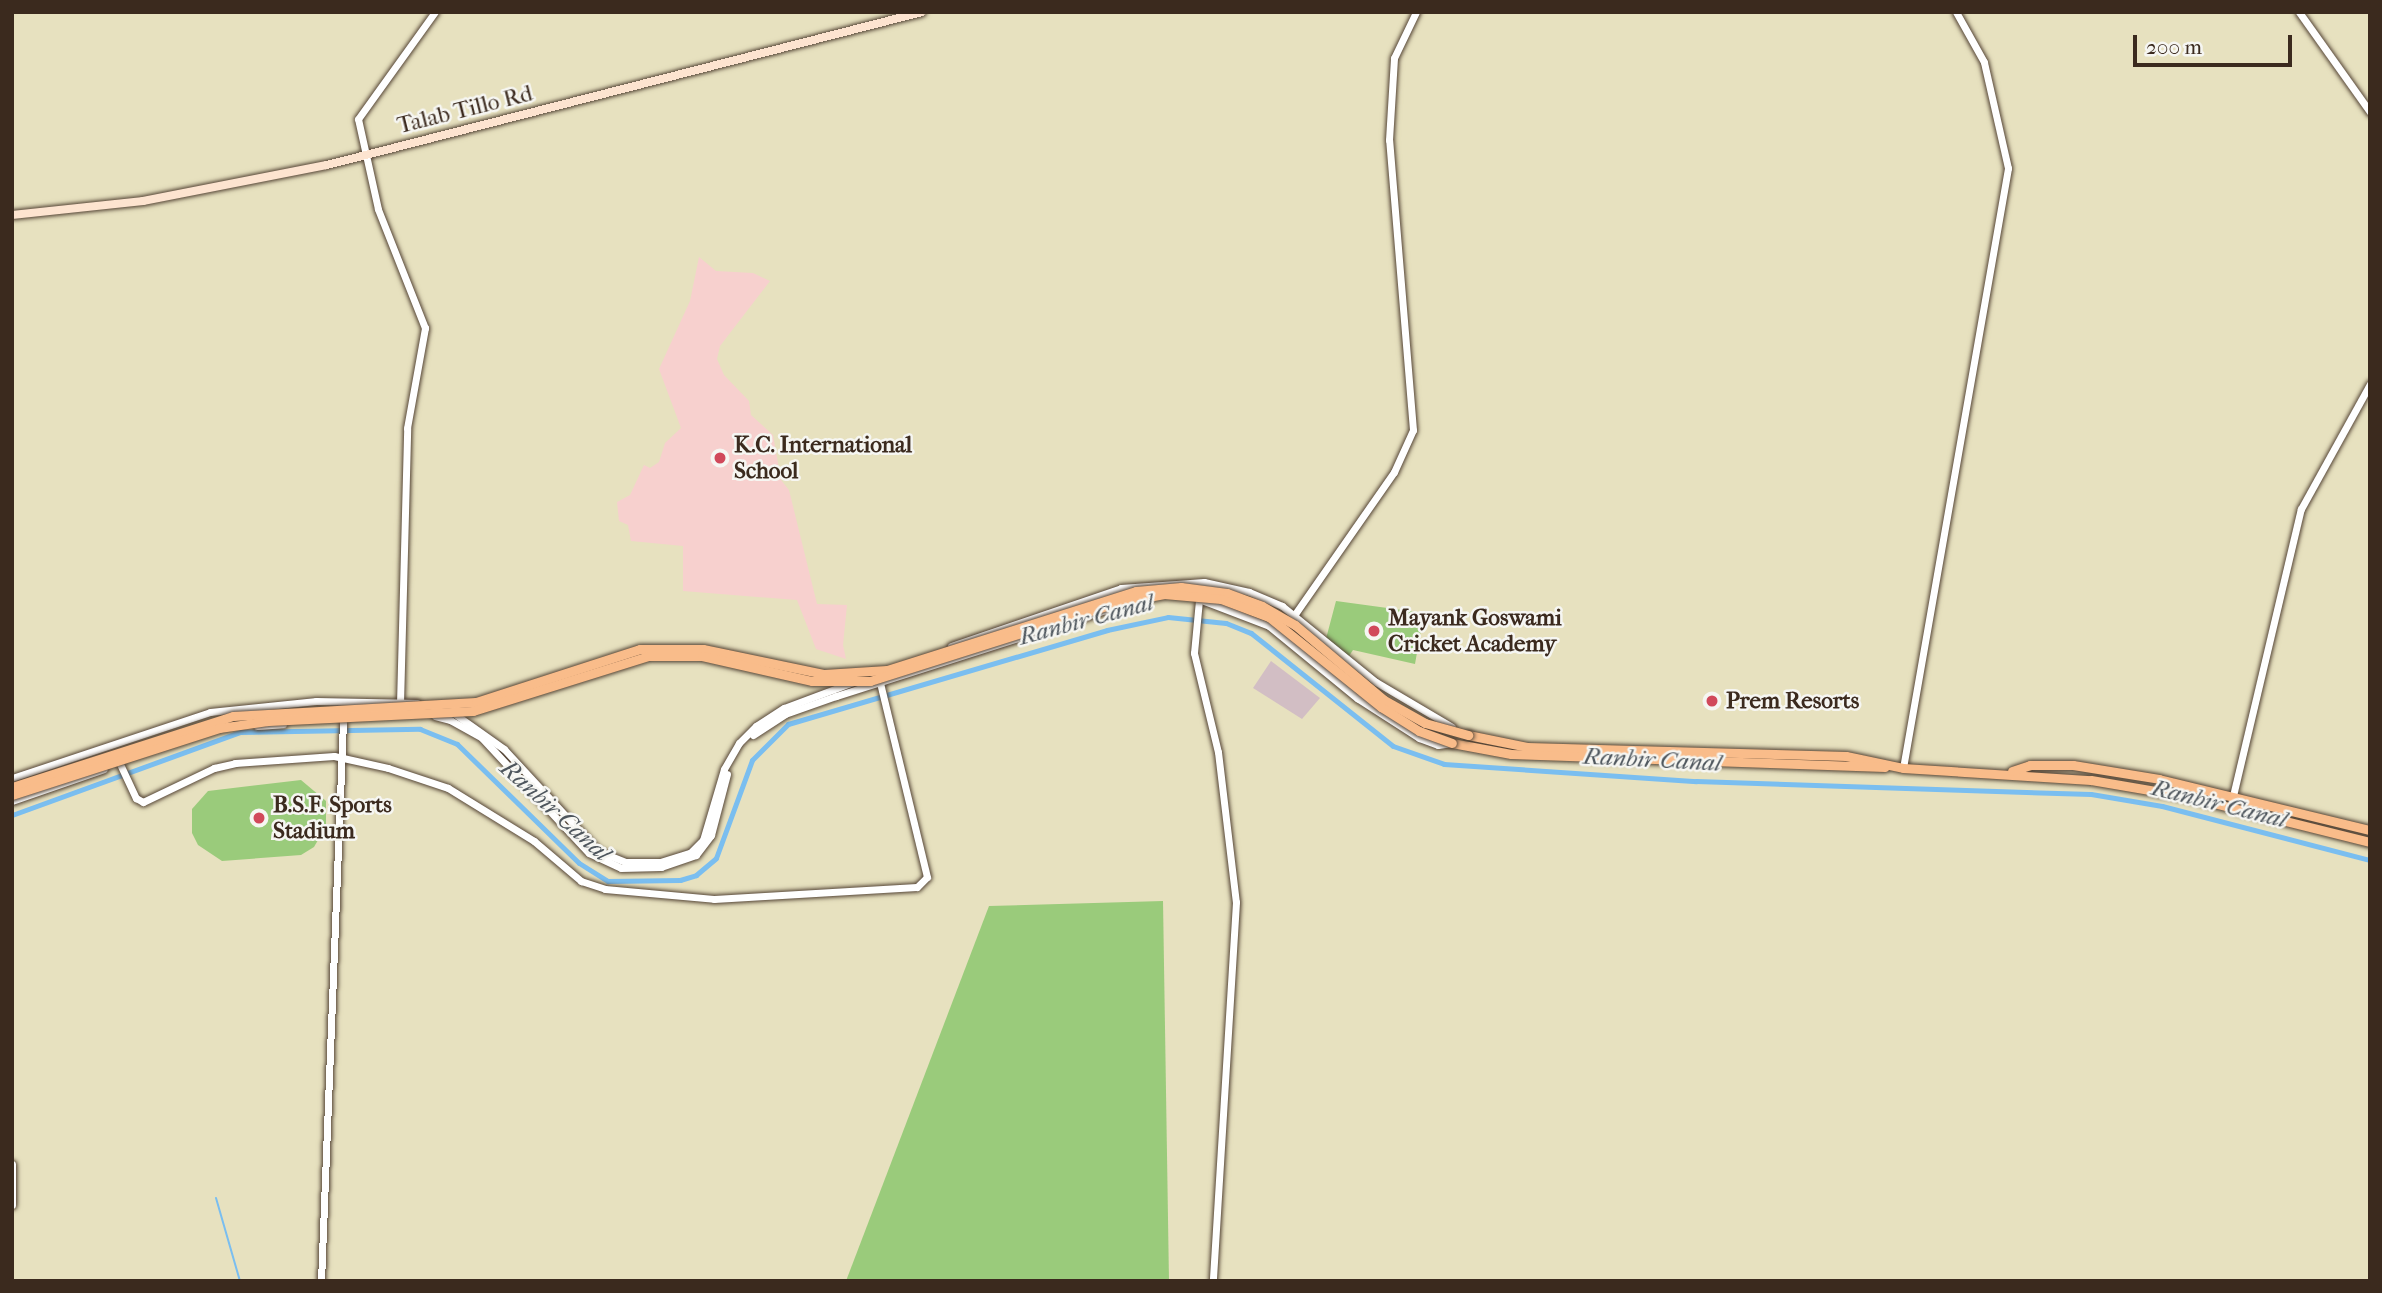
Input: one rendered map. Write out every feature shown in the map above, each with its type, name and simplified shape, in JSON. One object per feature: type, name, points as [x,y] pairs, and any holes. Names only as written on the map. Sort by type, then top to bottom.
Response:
[{"type":"highway","points":[[12,787],[233,716],[476,702],[640,649],[703,649],[824,674],[887,670],[1129,593],[1181,587],[1227,593],[1262,606],[1294,625],[1384,700],[1425,723],[1468,735],[1527,747],[1846,756],[1899,767]]},
{"type":"highway","points":[[12,795],[219,727],[473,711],[648,656],[702,656],[812,681],[870,681],[1116,603],[1164,594],[1221,599],[1269,617],[1381,707],[1419,731],[1452,743],[1524,754],[2004,772],[2133,786],[2370,842]]},
{"type":"highway","points":[[2004,772],[2030,765],[2073,765],[2233,796],[2370,830]]},
{"type":"main road","name":"Talab Tillo Rd","points":[[12,215],[170,196],[366,155],[922,12]]},
{"type":"street","points":[[399,718],[407,428],[425,328],[386,234],[359,116],[435,12]]},
{"type":"street","points":[[1295,614],[1394,472],[1413,430],[1389,140],[1394,58],[1416,12]]},
{"type":"street","points":[[1899,767],[2008,168],[1984,62],[1956,12]]},
{"type":"street","points":[[2299,12],[2370,112]]},
{"type":"street","points":[[2230,808],[2301,509],[2370,383]]},
{"type":"street","points":[[12,778],[210,712],[316,701],[401,701],[439,707],[482,730],[589,844],[610,858],[660,862],[685,856],[703,840],[724,769],[747,734],[773,714],[1032,615],[1140,584],[1223,585],[1269,599],[1295,614],[1403,702],[1468,735]]},
{"type":"street","points":[[12,801],[123,765],[194,737],[239,728],[441,717],[473,732],[594,857],[621,868],[646,869],[685,862],[706,845],[732,762],[761,729],[785,714],[1134,601],[1199,603],[1232,608],[1269,626],[1389,720],[1438,745],[1452,743]]},
{"type":"street","points":[[1199,603],[1194,653],[1218,752],[1236,902],[1213,1281]]},
{"type":"street","points":[[123,765],[136,798],[148,802],[225,765],[344,757],[448,788],[534,841],[579,879],[605,890],[714,899],[917,887],[926,877],[880,683]]},
{"type":"street","points":[[321,1281],[344,757],[343,722]]},
{"type":"street","points":[[12,1164],[12,1205]]},
{"type":"shaded area","name":"K.C. International School","points":[[699,257],[716,271],[753,273],[770,281],[720,346],[717,359],[724,375],[749,401],[751,415],[773,435],[781,480],[789,490],[817,604],[847,605],[843,645],[846,659],[816,649],[797,600],[683,591],[683,546],[631,541],[628,525],[619,521],[617,502],[630,495],[644,465],[650,468],[659,462],[665,443],[681,428],[659,369],[690,301]]},
{"type":"shaded area","points":[[1271,661],[1320,698],[1302,719],[1253,688]]},
{"type":"green space","name":"Mayank Goswami Cricket Academy","points":[[1336,601],[1424,613],[1415,664],[1353,650],[1345,662],[1323,650]]},
{"type":"green space","name":"B.S.F. Sports Stadium","points":[[301,780],[326,801],[326,826],[314,847],[301,855],[222,861],[198,845],[192,833],[192,809],[208,791]]},
{"type":"green space","points":[[1163,901],[1169,1281],[846,1281],[989,906]]},
{"type":"waterway","name":"Ranbir Canal","points":[[12,815],[240,732],[420,729],[457,744],[579,863],[608,881],[680,880],[696,875],[716,858],[752,760],[788,724],[1107,630],[1168,617],[1226,623],[1251,633],[1393,746],[1444,764],[1696,781],[2091,794],[2162,806],[2370,860]]},
{"type":"waterway","points":[[216,1198],[240,1281]]},
{"type":"place","name":"K.C. International School","points":[[720,458]]},
{"type":"place","name":"Mayank Goswami Cricket Academy","points":[[1374,631]]},
{"type":"place","name":"Prem Resorts","points":[[1712,701]]},
{"type":"place","name":"B.S.F. Sports Stadium","points":[[259,818]]}]
